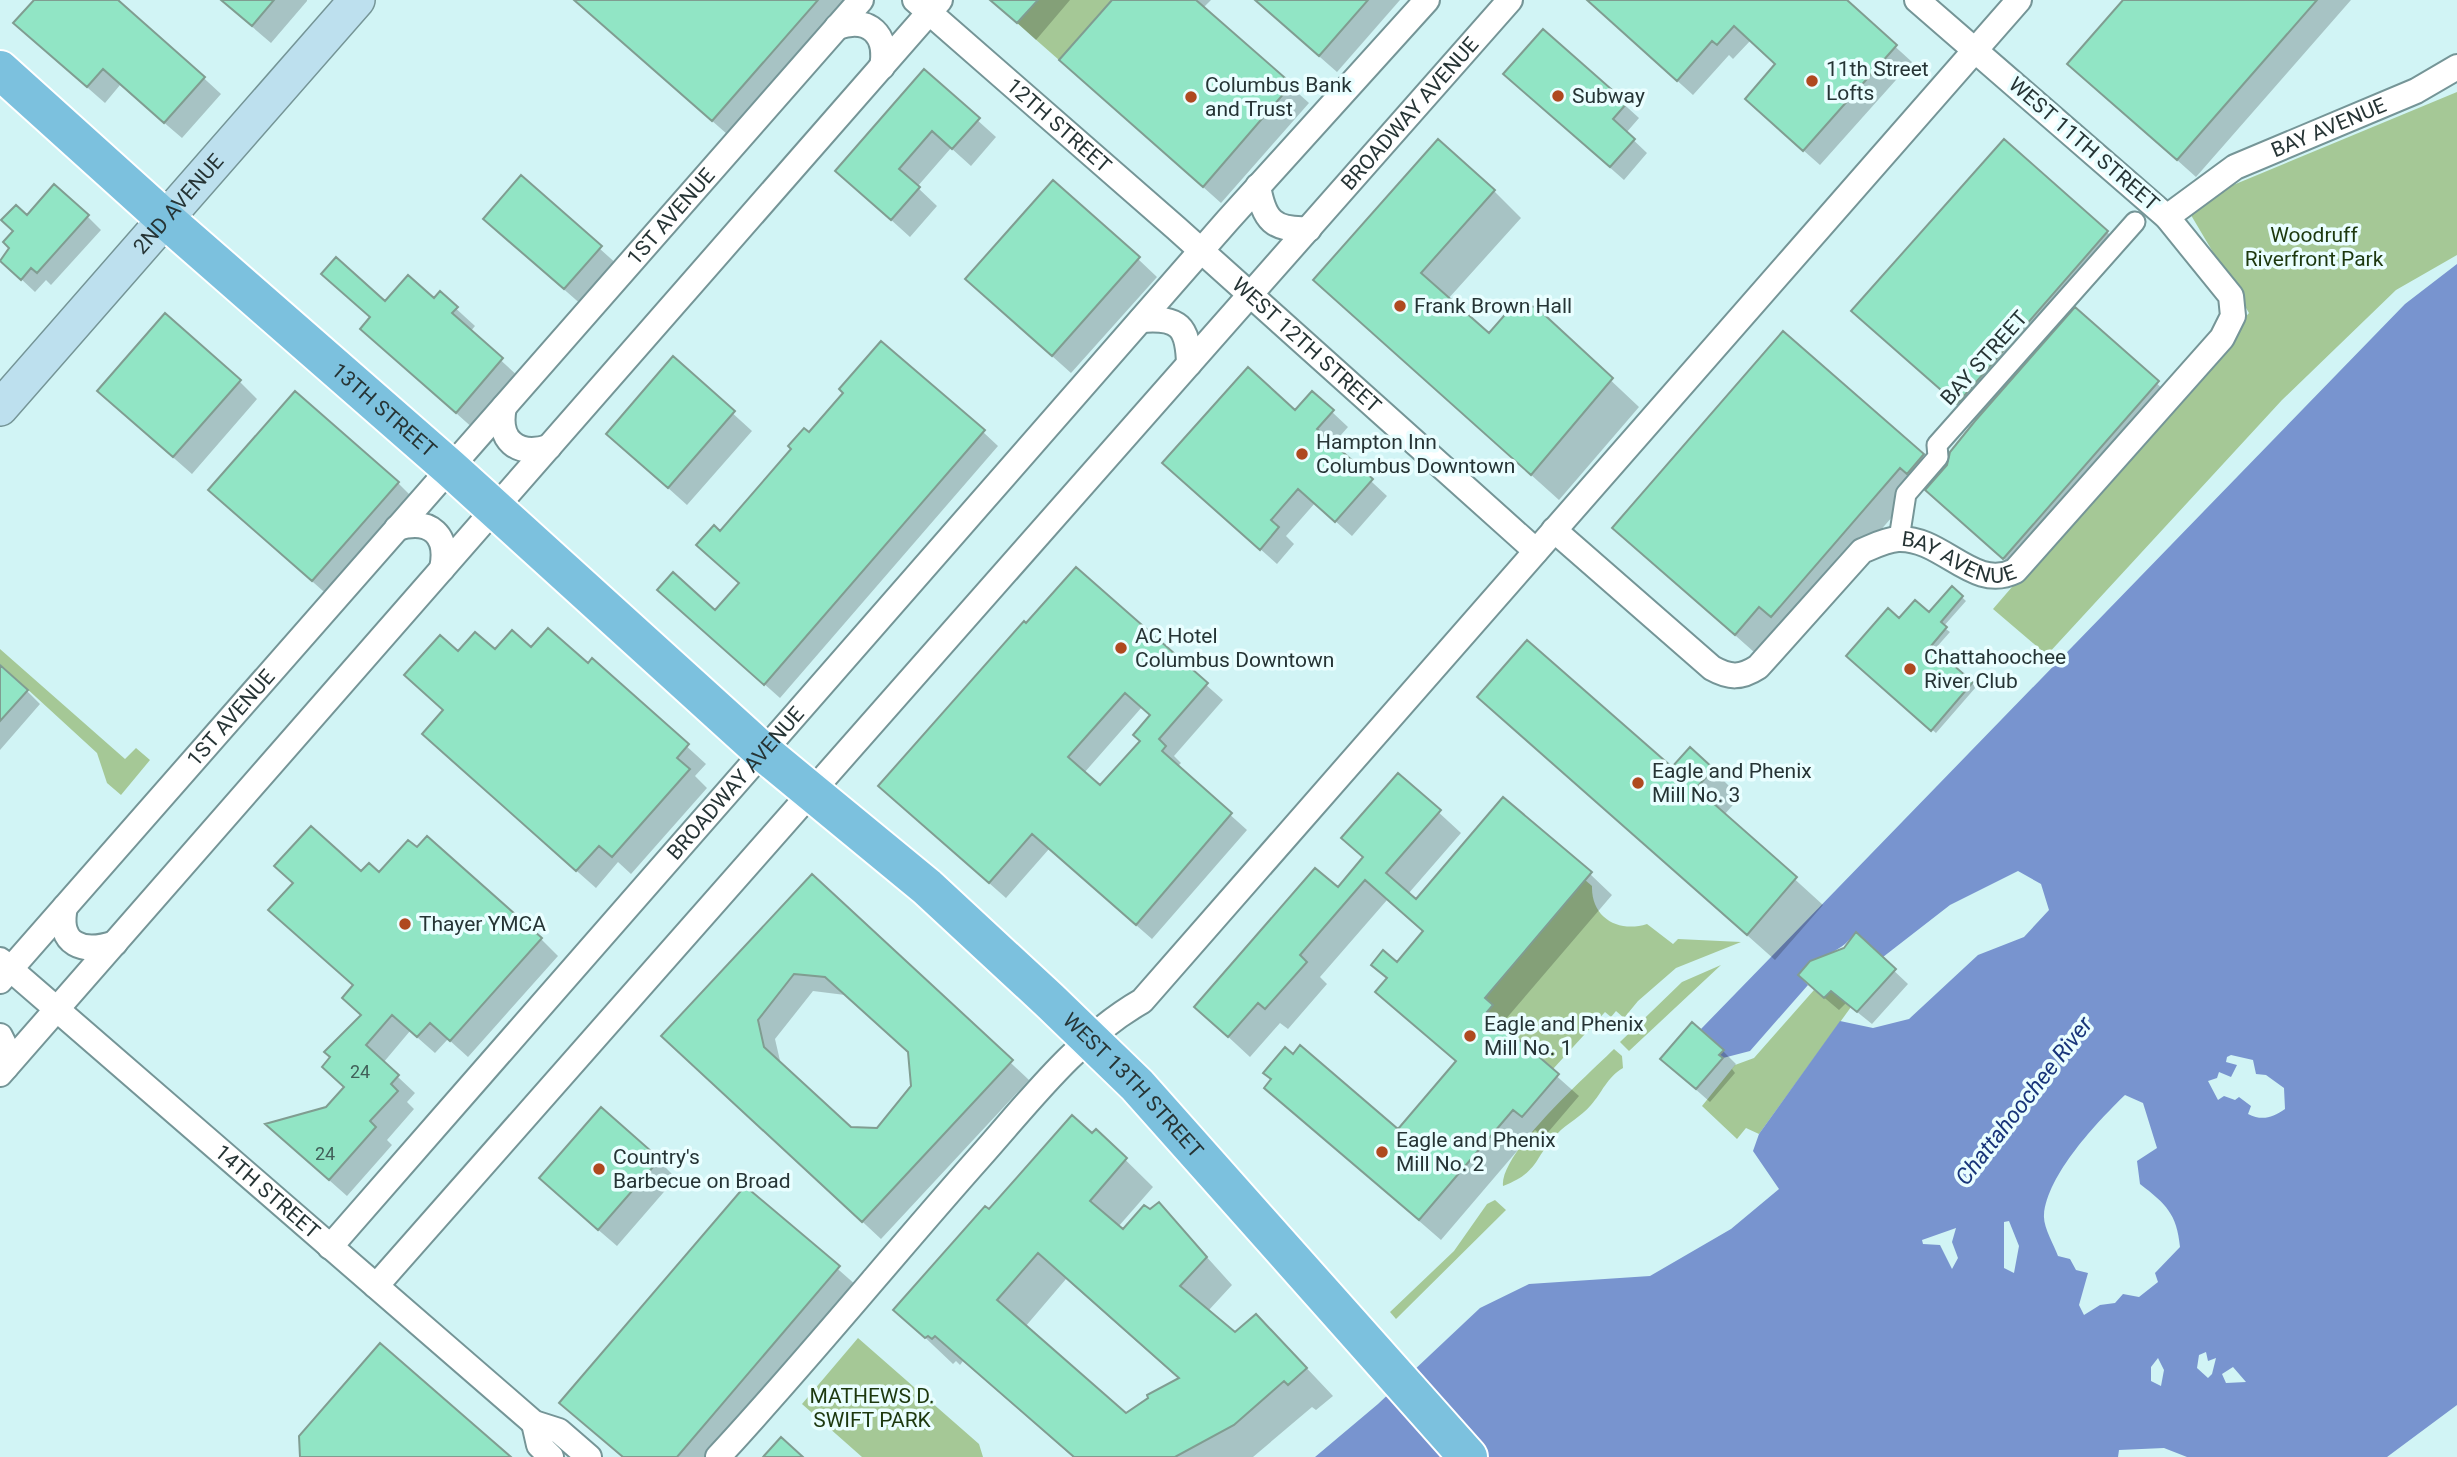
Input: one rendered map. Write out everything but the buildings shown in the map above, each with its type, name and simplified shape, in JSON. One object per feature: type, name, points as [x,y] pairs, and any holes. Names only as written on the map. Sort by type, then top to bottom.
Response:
[{"type":"main road","name":"2ND AVENUE","points":[[0,408],[357,0]]},
{"type":"main road","name":"13TH STREET","points":[[0,70],[164,218],[450,468],[763,752]]},
{"type":"main road","name":"WEST 13TH STREET","points":[[763,752],[927,887],[1137,1086],[1461,1454]]},
{"type":"street","name":"1ST AVENUE","points":[[3,970],[65,907],[861,0]]},
{"type":"street","name":"BROADWAY AVENUE","points":[[330,1247],[1258,186],[1427,0]]},
{"type":"street","name":"BROADWAY AVENUE","points":[[376,1286],[1510,0]]},
{"type":"street","name":"WEST 11TH STREET","points":[[1917,0],[2167,217],[2225,286],[2233,304]]},
{"type":"street","points":[[718,1457],[776,1394],[1054,1070],[1118,1015],[1142,1001],[2019,0]]},
{"type":"street","points":[[3,1071],[882,67],[928,4]]},
{"type":"street","name":"12TH STREET","points":[[928,4],[1202,251]]},
{"type":"street","points":[[837,27],[851,22],[867,26],[880,37],[885,51],[882,67]]},
{"type":"street","name":"BAY AVENUE","points":[[2167,217],[2235,167],[2416,91],[2457,67]]},
{"type":"street","points":[[1258,186],[1262,208],[1271,222],[1287,230],[1309,229]]},
{"type":"street","name":"BAY STREET","points":[[1899,539],[1906,494],[1938,457],[1937,445],[2136,222]]},
{"type":"street","name":"WEST 12TH STREET","points":[[1202,251],[1536,551]]},
{"type":"street","name":"BAY AVENUE","points":[[1554,530],[1712,667],[1734,677],[1746,675],[1758,667],[1862,551],[1882,542],[1919,540],[1980,575],[2004,577],[2015,571],[2222,338],[2233,316],[2233,304]]},
{"type":"street","points":[[1141,320],[1164,318],[1179,325],[1188,341],[1189,364]]},
{"type":"street","points":[[504,407],[500,422],[506,438],[518,449],[534,452],[549,447]]},
{"type":"street","points":[[397,528],[413,523],[428,526],[441,538],[446,552],[442,569]]},
{"type":"street","points":[[65,907],[62,922],[67,936],[80,947],[95,950],[115,943]]},
{"type":"street","name":"14TH STREET","points":[[3,970],[56,1010],[534,1423],[559,1432],[589,1457]]},
{"type":"street","points":[[0,1036],[9,1054],[3,1071]]},
{"type":"street","name":"14TH STREET","points":[[534,1423],[539,1445],[551,1457]]},
{"type":"green space","points":[[1038,0],[1112,0],[1059,60],[1017,23]]},
{"type":"green space","name":"Woodruff Riverfront Park","points":[[2457,92],[2457,255],[2396,290],[2282,400],[2047,655],[1993,609],[2249,313],[2185,205]]},
{"type":"green space","points":[[0,649],[125,759],[136,748],[150,760],[121,795],[107,783],[97,753],[0,664]]},
{"type":"green space","points":[[1585,880],[1592,886],[1596,907],[1617,924],[1647,924],[1673,944],[1678,939],[1741,942],[1676,968],[1638,1001],[1624,1018],[1616,1011],[1611,1017],[1605,1012],[1553,1069],[1487,1012],[1485,998]]},
{"type":"green space","points":[[1721,965],[1629,1051],[1620,1042],[1682,982]]},
{"type":"green space","points":[[1814,990],[1824,998],[1831,991],[1851,1007],[1759,1134],[1746,1128],[1737,1139],[1702,1106],[1735,1065],[1754,1058]]},
{"type":"green space","points":[[1614,1049],[1622,1056],[1623,1068],[1609,1080],[1587,1109],[1557,1134],[1524,1175],[1503,1186],[1506,1172],[1515,1154],[1530,1134]]},
{"type":"green space","points":[[1495,1200],[1506,1210],[1396,1319],[1390,1312],[1454,1251],[1487,1204]]},
{"type":"green space","name":"MATHEWS D. SWIFT PARK","points":[[858,1338],[979,1444],[983,1457],[862,1457],[802,1404]]},
{"type":"water","name":"Chattahoochee River","points":[[2457,264],[2457,1405],[2387,1457],[2187,1457],[2164,1448],[2119,1450],[2118,1457],[1315,1457],[1378,1404],[1480,1308],[1529,1284],[1650,1276],[1731,1229],[1779,1189],[1753,1151],[1759,1134],[1840,1021],[1873,1028],[1909,1019],[1978,955],[2024,937],[2049,910],[2041,884],[2018,871],[1950,905],[1883,957],[1856,932],[1842,946],[1813,962],[1798,975],[1808,985],[1750,1051],[1723,1058],[1719,1055],[1723,1049],[1701,1029],[2405,304]],"holes":[[[2231,1055],[2253,1060],[2256,1074],[2266,1075],[2284,1088],[2285,1109],[2262,1118],[2248,1114],[2251,1106],[2239,1097],[2235,1100],[2224,1096],[2218,1100],[2208,1081],[2217,1078],[2219,1072],[2231,1077],[2237,1065],[2226,1062]],[[2125,1095],[2143,1103],[2157,1148],[2137,1161],[2140,1184],[2169,1211],[2176,1226],[2180,1247],[2155,1273],[2158,1282],[2139,1297],[2123,1294],[2115,1303],[2100,1305],[2084,1315],[2079,1305],[2088,1273],[2076,1270],[2070,1259],[2058,1256],[2044,1215],[2054,1183],[2075,1150]],[[2009,1221],[2019,1246],[2014,1273],[2004,1268],[2004,1222]],[[1956,1228],[1952,1242],[1958,1258],[1952,1269],[1940,1245],[1923,1244],[1922,1240]],[[2206,1352],[2208,1361],[2216,1358],[2212,1374],[2208,1378],[2197,1368],[2199,1355]],[[2158,1358],[2164,1370],[2161,1386],[2151,1381],[2151,1367]],[[2233,1367],[2246,1382],[2226,1383],[2222,1374]]]},
{"type":"place","name":"11th Street Lofts","points":[[1812,81]]},
{"type":"place","name":"Subway","points":[[1558,96]]},
{"type":"place","name":"Columbus Bank and Trust","points":[[1191,97]]},
{"type":"place","name":"Frank Brown Hall","points":[[1400,306]]},
{"type":"place","name":"Hampton Inn Columbus Downtown","points":[[1302,454]]},
{"type":"place","name":"AC Hotel Columbus Downtown","points":[[1121,648]]},
{"type":"place","name":"Chattahoochee River Club","points":[[1910,669]]},
{"type":"place","name":"Eagle and Phenix Mill No. 3","points":[[1638,783]]},
{"type":"place","name":"Thayer YMCA","points":[[405,924]]},
{"type":"place","name":"Eagle and Phenix Mill No. 1","points":[[1470,1036]]},
{"type":"place","name":"Eagle and Phenix Mill No. 2","points":[[1382,1152]]},
{"type":"place","name":"Country's Barbecue on Broad","points":[[599,1169]]}]
